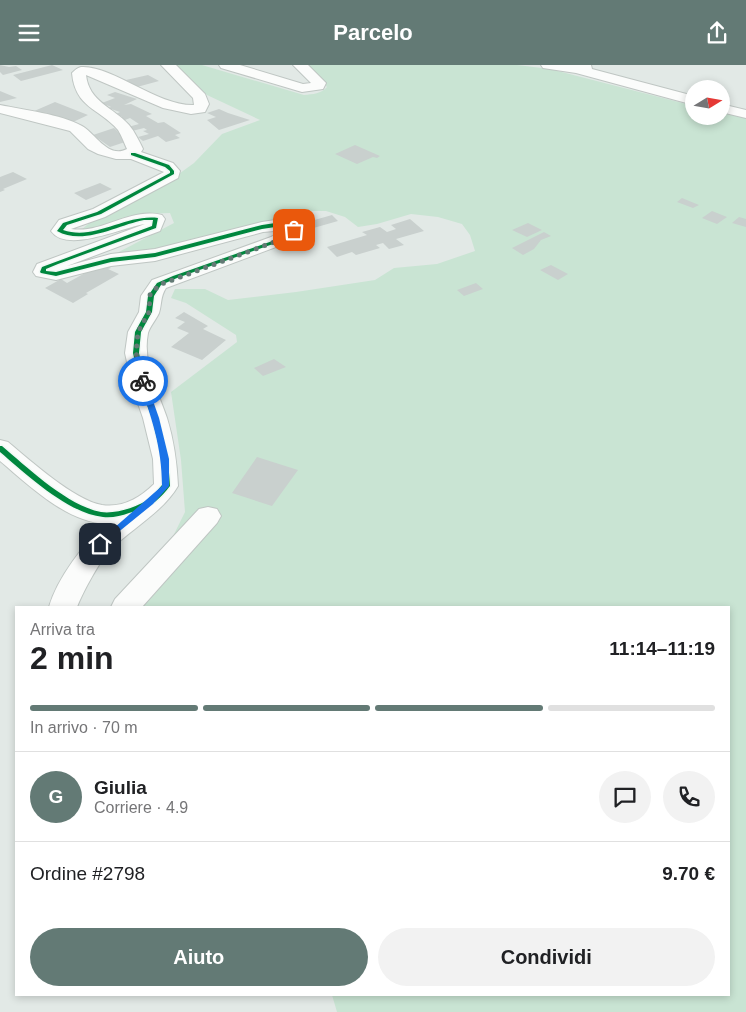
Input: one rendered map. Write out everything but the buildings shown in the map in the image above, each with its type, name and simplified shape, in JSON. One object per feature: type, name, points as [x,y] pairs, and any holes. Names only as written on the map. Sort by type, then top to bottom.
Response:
[{"type":"street","points":[[133,154],[135,149],[125,129],[86,99],[79,84],[79,73],[82,71],[95,73],[130,89],[179,107],[193,110],[200,109],[202,104],[200,97],[168,65]]},
{"type":"street","points":[[226,65],[302,88],[318,86],[319,83],[300,65]]},
{"type":"street","points":[[548,65],[580,67],[685,98]]},
{"type":"street","points":[[0,109],[57,122],[78,129],[94,146],[127,157],[133,154],[167,166],[172,171],[172,174],[99,213],[65,224],[60,231],[81,234],[100,231],[138,219],[149,218],[156,219],[154,227],[56,263],[44,268],[43,272],[56,274],[111,260],[155,255],[262,227],[282,224],[294,227],[292,235],[176,277],[159,285],[150,295],[149,312],[138,332],[136,353],[144,389],[155,418],[166,459],[166,486],[100,544],[69,592],[63,606]]},
{"type":"street","points":[[730,110],[746,114]]},
{"type":"street","points":[[0,448],[48,488],[101,515],[124,512],[150,502]]},
{"type":"street","points":[[126,606],[208,516]]},
{"type":"green space","points":[[176,65],[202,65],[304,95],[314,94],[327,87],[306,65],[517,65],[550,69],[685,104],[685,125],[730,125],[730,114],[746,117],[746,1012],[337,1012],[332,996],[730,996],[730,606],[142,606],[149,585],[185,512],[181,460],[171,392],[237,342],[236,335],[186,303],[171,298],[175,289],[205,289],[228,300],[296,292],[375,280],[394,268],[437,264],[475,251],[470,235],[462,224],[438,217],[411,214],[377,224],[358,227],[345,217],[326,211],[312,211],[137,254],[115,254],[174,223],[170,213],[143,214],[91,229],[81,230],[93,220],[143,197],[176,176],[194,163],[222,134],[260,120],[207,95]]},
{"type":"cycle path","points":[[0,448],[47,487],[74,504],[88,510],[105,515],[132,510],[149,503],[166,486],[165,459],[155,418],[144,389],[136,353],[138,332],[149,312],[151,296],[159,284],[283,239],[294,230],[294,227],[282,224],[262,227],[155,255],[111,260],[56,274],[43,272],[44,268],[56,263],[154,227],[156,219],[144,219],[83,235],[71,235],[60,231],[65,224],[99,213],[172,174],[172,171],[167,166],[133,154]]},
{"type":"way so far","points":[[143,381],[136,353],[138,332],[149,312],[150,295],[159,285],[176,277],[292,235],[294,230]]},
{"type":"route","points":[[100,544],[166,486],[166,459],[143,381]]}]
